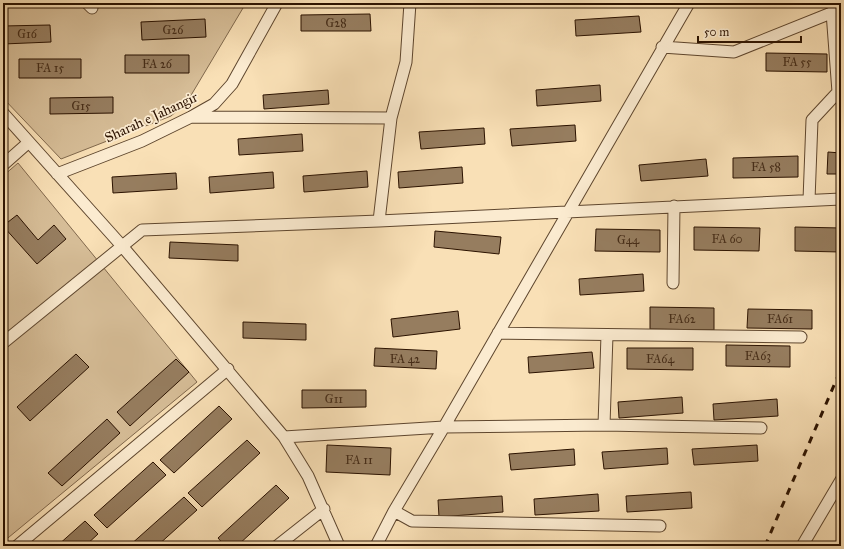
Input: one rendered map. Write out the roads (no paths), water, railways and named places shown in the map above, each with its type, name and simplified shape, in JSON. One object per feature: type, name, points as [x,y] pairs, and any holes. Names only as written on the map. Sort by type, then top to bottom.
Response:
[{"type":"street","name":"Sharah e Jahangir","points":[[57,174],[142,141],[214,104],[232,84],[277,3]]},
{"type":"street","points":[[379,221],[391,118],[406,62],[410,3]]},
{"type":"street","points":[[376,546],[394,511],[444,427],[662,47],[689,3]]},
{"type":"street","points":[[662,47],[734,52],[837,10],[838,92],[812,120],[809,200]]},
{"type":"street","points":[[3,113],[122,246],[228,369],[284,437],[308,476],[324,509],[339,546]]},
{"type":"street","points":[[191,117],[391,118]]},
{"type":"street","points":[[3,165],[29,142]]},
{"type":"street","points":[[3,343],[142,230],[379,221],[841,199]]},
{"type":"street","points":[[673,283],[674,206]]},
{"type":"street","points":[[498,333],[801,337]]},
{"type":"street","points":[[604,425],[607,335]]},
{"type":"street","points":[[17,546],[228,369]]},
{"type":"street","points":[[284,437],[444,427],[604,425],[761,428]]},
{"type":"street","points":[[802,546],[841,480]]},
{"type":"street","points":[[277,546],[324,509]]},
{"type":"street","points":[[394,511],[412,521],[660,526]]},
{"type":"railway","points":[[765,546],[841,369]]}]
